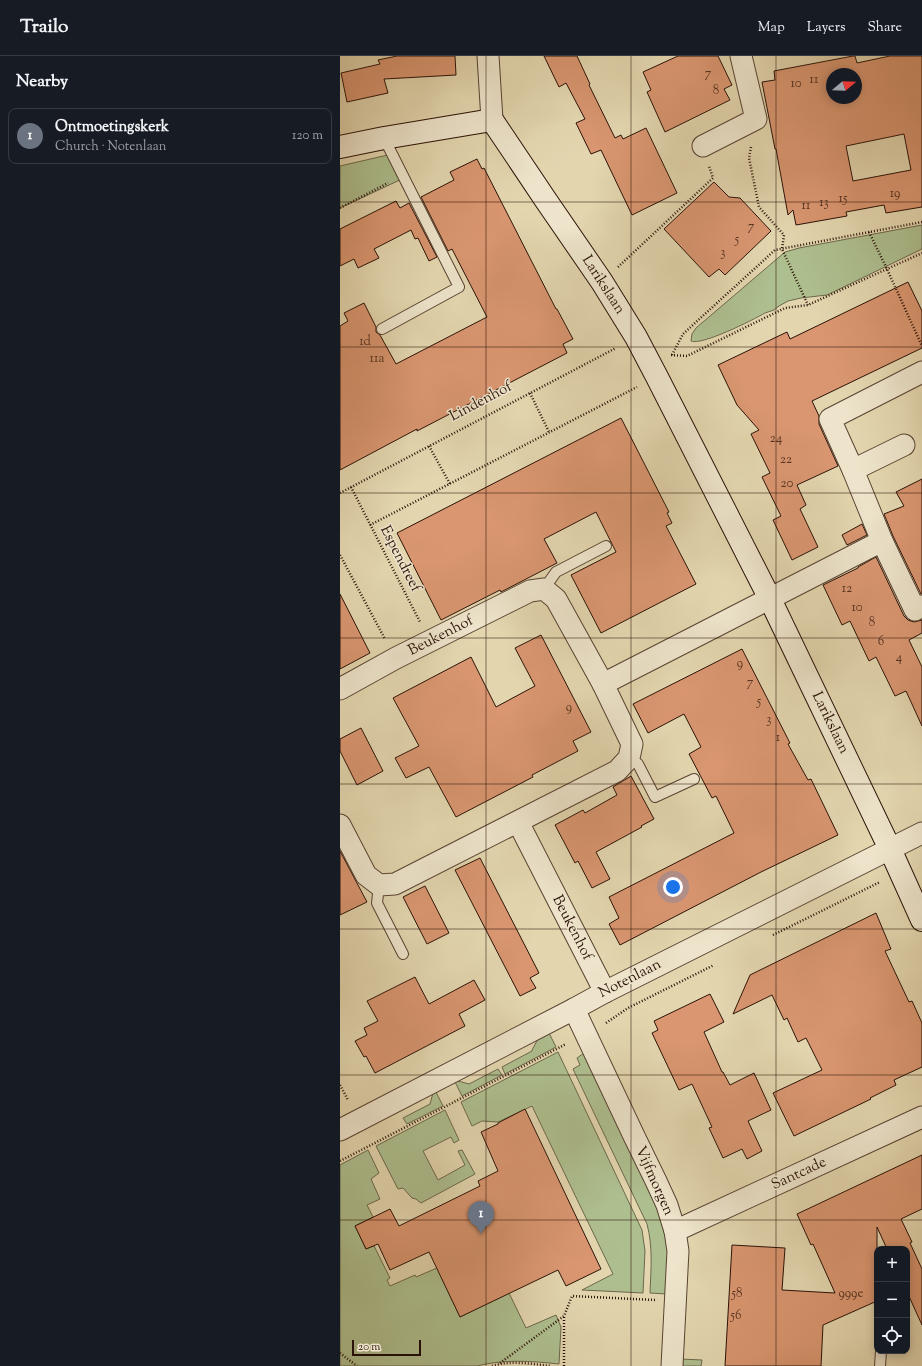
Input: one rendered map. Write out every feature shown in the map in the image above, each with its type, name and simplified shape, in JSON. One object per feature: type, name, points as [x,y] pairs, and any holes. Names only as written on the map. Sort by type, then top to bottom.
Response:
[{"type":"street","points":[[340,147],[492,120],[488,56]]},
{"type":"street","points":[[703,146],[756,119],[740,56]]},
{"type":"street","name":"Larikslaan","points":[[492,120],[602,282],[636,337],[770,597],[890,849],[922,920]]},
{"type":"street","points":[[922,372],[830,419],[882,541],[915,610],[922,606]]},
{"type":"street","points":[[853,470],[904,445]]},
{"type":"street","points":[[603,684],[770,597],[882,541]]},
{"type":"street","points":[[340,825],[366,875],[379,885],[395,884],[617,771],[629,758],[632,744],[603,684],[556,599],[544,589]]},
{"type":"street","name":"Beukenhof","points":[[340,689],[396,658],[530,591],[544,589]]},
{"type":"street","name":"Beukenhof","points":[[518,822],[605,992]]},
{"type":"street","name":"Notenlaan","points":[[340,1130],[605,992],[922,833]]},
{"type":"street","name":"Vijfmorgen","points":[[574,1009],[667,1205],[675,1231],[678,1251],[672,1366]]},
{"type":"street","name":"Santcade","points":[[675,1231],[922,1118]]},
{"type":"lane","points":[[382,329],[459,287],[384,138]]},
{"type":"lane","points":[[544,589],[556,572],[606,546]]},
{"type":"lane","points":[[629,758],[638,764],[655,797],[694,779]]},
{"type":"lane","points":[[379,885],[377,903],[403,954]]},
{"type":"lane","points":[[880,1366],[881,1354]]},
{"type":"path","points":[[756,119],[749,158],[759,207],[784,235],[782,249],[808,306]]},
{"type":"path","points":[[602,282],[713,178],[703,146]]},
{"type":"path","points":[[340,208],[403,176]]},
{"type":"path","points":[[370,525],[549,432],[654,371],[672,355],[683,334],[775,250],[922,222]]},
{"type":"path","points":[[869,232],[922,346]]},
{"type":"path","points":[[672,355],[687,356],[785,308],[808,306],[922,253]]},
{"type":"path","name":"Lindenhof","points":[[340,493],[636,337]]},
{"type":"path","points":[[530,393],[549,432]]},
{"type":"path","points":[[429,446],[450,484]]},
{"type":"path","name":"Espendreef","points":[[351,487],[430,641]]},
{"type":"path","points":[[340,555],[396,658]]},
{"type":"path","points":[[772,935],[900,872]]},
{"type":"path","points":[[340,1161],[586,1034],[624,1011],[720,961]]},
{"type":"path","points":[[564,1366],[564,1316],[572,1296],[675,1300]]},
{"type":"path","points":[[492,1366],[500,1363],[564,1316]]},
{"type":"path","points":[[340,1353],[356,1366]]},
{"type":"path","points":[[500,1363],[550,1366]]},
{"type":"green space","points":[[392,154],[404,178],[340,208],[340,166]]},
{"type":"green space","points":[[922,225],[922,249],[827,295],[788,301],[774,310],[727,332],[697,342],[691,341],[692,334],[696,328],[785,252],[799,248]]},
{"type":"green space","points":[[549,1033],[556,1047],[505,1074],[502,1067],[532,1051],[538,1039]]},
{"type":"green space","points":[[558,1052],[642,1230],[645,1251],[643,1293],[582,1290],[613,1274],[532,1106],[498,1122],[482,1121],[472,1126],[461,1102]]},
{"type":"green space","points":[[584,1053],[659,1210],[669,1244],[667,1294],[650,1293],[651,1250],[647,1224],[573,1069],[580,1065],[577,1058]]},
{"type":"green space","points":[[498,1069],[502,1075],[462,1096],[455,1082],[458,1081],[469,1084]]},
{"type":"green space","points":[[436,1092],[443,1106],[407,1124],[403,1118],[430,1104],[433,1093]]},
{"type":"green space","points":[[445,1110],[459,1140],[454,1143],[451,1137],[423,1151],[438,1180],[465,1165],[458,1151],[462,1150],[475,1174],[421,1203],[412,1198],[403,1188],[398,1189],[376,1146]]},
{"type":"green space","points":[[368,1150],[379,1173],[371,1179],[380,1199],[367,1205],[373,1217],[355,1226],[366,1249],[374,1246],[390,1278],[387,1280],[390,1286],[415,1275],[416,1277],[437,1268],[460,1317],[509,1293],[526,1328],[556,1315],[561,1327],[559,1364],[518,1361],[497,1362],[477,1366],[340,1366],[340,1165]]},
{"type":"green space","points":[[681,1359],[702,1360],[701,1366],[681,1366]]},
{"type":"building","points":[[397,56],[455,56],[456,75],[384,79],[388,93],[347,102],[341,73],[380,64],[378,60]]},
{"type":"building","points":[[544,56],[577,56],[590,84],[589,85],[615,138],[621,135],[623,139],[646,128],[677,193],[632,215],[601,150],[591,154],[576,123],[585,119],[566,83],[559,87]]},
{"type":"building","points":[[678,56],[718,56],[732,85],[724,89],[730,100],[665,132],[647,92],[651,90],[643,72]]},
{"type":"building","points":[[853,56],[855,56],[857,63],[890,56],[922,56],[922,207],[886,213],[884,205],[846,212],[847,216],[796,225],[793,210],[788,215],[762,82],[775,80],[774,71]],"holes":[[[904,134],[911,170],[853,181],[846,146]]]},
{"type":"building","points":[[477,159],[482,169],[484,168],[556,309],[573,339],[563,344],[567,353],[340,470],[340,326],[348,321],[344,313],[364,303],[376,327],[376,332],[380,335],[396,364],[487,317],[452,249],[448,251],[421,197],[454,180],[450,172]]},
{"type":"building","points":[[714,182],[729,197],[740,198],[771,231],[725,275],[719,269],[709,277],[664,229]]},
{"type":"building","points":[[396,201],[400,208],[409,203],[437,257],[429,261],[418,238],[415,239],[411,230],[374,249],[379,258],[358,268],[354,259],[340,266],[340,229]]},
{"type":"building","points":[[908,282],[922,311],[922,348],[812,401],[819,416],[819,424],[838,466],[797,485],[806,505],[800,509],[818,547],[792,560],[773,520],[781,516],[762,477],[770,473],[751,434],[759,430],[737,405],[718,365],[787,332],[790,339]]},
{"type":"building","points":[[621,418],[669,512],[667,513],[672,523],[666,526],[696,584],[601,633],[571,575],[616,552],[596,512],[544,539],[557,563],[501,592],[500,590],[441,620],[397,533]]},
{"type":"building","points":[[922,479],[921,594],[884,514],[904,506],[896,492]]},
{"type":"building","points":[[862,524],[867,535],[847,545],[842,535]]},
{"type":"building","points":[[876,557],[904,616],[908,620],[914,622],[922,620],[922,633],[909,640],[922,667],[922,726],[906,691],[895,696],[876,657],[869,661],[850,621],[842,625],[823,585],[858,568]]},
{"type":"building","points":[[340,594],[370,653],[340,669]]},
{"type":"building","points":[[541,635],[591,732],[573,741],[578,751],[532,775],[533,777],[456,817],[429,767],[406,778],[395,758],[419,746],[393,698],[471,657],[496,707],[535,686],[515,648]]},
{"type":"building","points":[[742,649],[790,743],[788,744],[808,780],[811,779],[838,835],[761,872],[620,945],[609,924],[619,918],[609,897],[734,833],[716,796],[712,798],[689,754],[701,747],[684,714],[648,733],[633,704]]},
{"type":"building","points":[[361,728],[383,771],[357,785],[340,751],[340,739]]},
{"type":"building","points":[[631,776],[654,819],[596,852],[610,879],[592,888],[578,861],[575,863],[555,825],[583,810],[585,813],[617,795],[613,787]]},
{"type":"building","points":[[340,851],[367,902],[340,915]]},
{"type":"building","points":[[480,858],[539,973],[530,978],[536,988],[520,996],[455,870]]},
{"type":"building","points":[[425,886],[449,933],[427,944],[403,897]]},
{"type":"building","points":[[876,913],[891,949],[885,951],[909,1002],[912,1001],[922,1023],[922,1067],[894,1080],[896,1085],[870,1098],[871,1099],[794,1136],[773,1093],[822,1070],[806,1038],[798,1042],[787,1018],[784,1020],[772,995],[733,1014],[750,975]]},
{"type":"building","points":[[415,977],[429,1004],[474,980],[485,1000],[459,1014],[465,1026],[375,1073],[366,1056],[364,1057],[355,1041],[367,1035],[364,1028],[378,1021],[367,1001]]},
{"type":"building","points":[[710,994],[724,1022],[704,1032],[722,1072],[730,1085],[754,1073],[771,1110],[748,1121],[762,1151],[747,1159],[742,1149],[723,1158],[709,1128],[712,1127],[692,1084],[679,1090],[652,1033],[658,1030],[654,1021]]},
{"type":"building","points":[[525,1109],[601,1269],[566,1286],[558,1270],[460,1317],[429,1252],[390,1270],[378,1244],[366,1249],[355,1226],[390,1209],[399,1226],[480,1186],[478,1181],[498,1171],[481,1132]]},
{"type":"building","points":[[922,1155],[922,1209],[901,1219],[912,1242],[910,1243],[922,1269],[922,1325],[910,1299],[910,1246],[886,1246],[877,1227],[877,1246],[874,1246],[874,1302],[823,1325],[821,1366],[725,1366],[732,1245],[785,1248],[782,1290],[835,1293],[813,1244],[811,1245],[797,1214]]},
{"type":"place","name":"Ontmoetingskerk","points":[[481,1234]]}]
